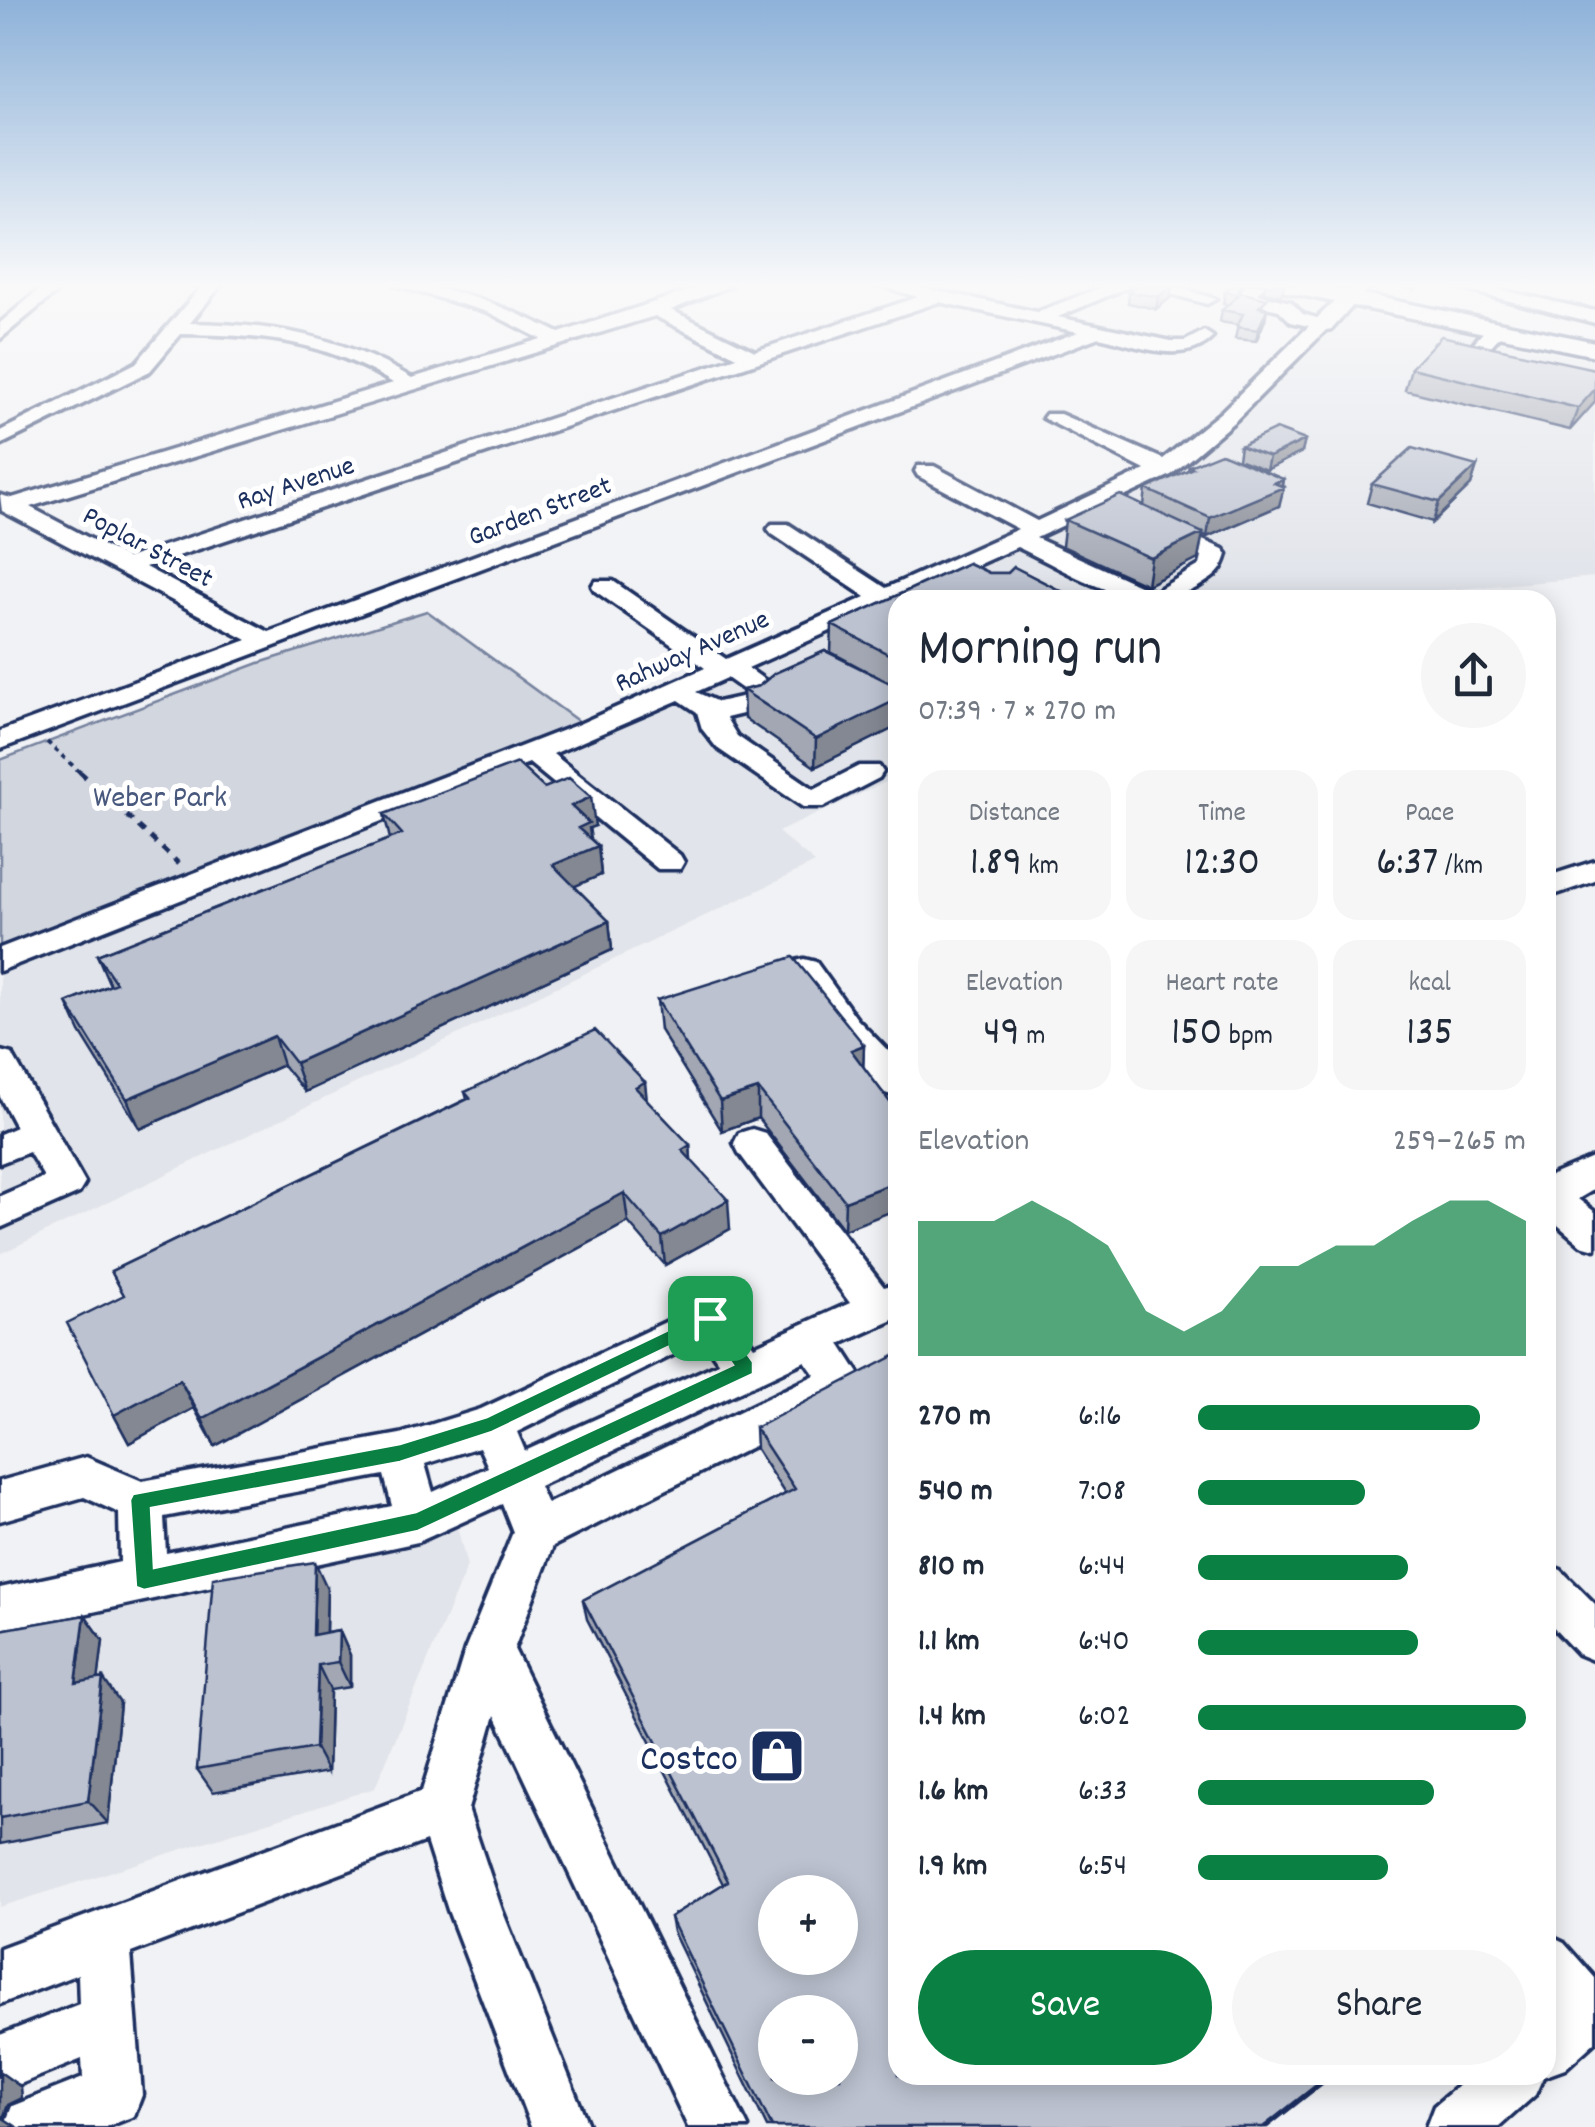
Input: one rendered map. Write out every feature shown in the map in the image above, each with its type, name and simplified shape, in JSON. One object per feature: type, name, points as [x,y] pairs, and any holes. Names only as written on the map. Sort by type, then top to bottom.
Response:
[{"type":"street","points":[[0,439],[109,384]]},
{"type":"street","name":"Ray Avenue","points":[[125,566],[674,384]]},
{"type":"street","name":"Garden Street","points":[[10,736],[958,384]]},
{"type":"street","name":"Rahway Avenue","points":[[914,590],[952,568],[1102,502],[1163,470],[1221,427],[1264,384]]},
{"type":"street","points":[[5,504],[410,385]]},
{"type":"street","points":[[1053,418],[1163,470]]},
{"type":"street","points":[[926,471],[1055,556],[1132,590]]},
{"type":"street","points":[[1102,502],[1214,554],[1212,569],[1173,590]]},
{"type":"street","name":"Poplar Street","points":[[5,504],[270,642]]},
{"type":"street","points":[[780,530],[888,599]]},
{"type":"street","points":[[981,556],[1017,569],[1054,561],[1055,556]]},
{"type":"street","points":[[952,568],[981,584]]},
{"type":"street","points":[[604,586],[757,687],[759,700],[719,712],[678,690]]},
{"type":"street","name":"Rahway Avenue","points":[[0,960],[534,752],[784,644],[888,604]]},
{"type":"street","points":[[784,644],[818,660]]},
{"type":"street","points":[[719,712],[716,729],[727,742],[812,801],[868,772]]},
{"type":"street","points":[[534,752],[670,862]]},
{"type":"street","points":[[1556,884],[1595,871]]},
{"type":"street","points":[[804,970],[845,1027],[888,1073]]},
{"type":"street","points":[[0,1062],[66,1183],[0,1213]]},
{"type":"street","points":[[0,1149],[37,1133]]},
{"type":"street","points":[[0,1610],[418,1521],[887,1303],[752,1143]]},
{"type":"street","points":[[1556,1190],[1595,1171]]},
{"type":"street","points":[[1556,1202],[1595,1234]]},
{"type":"street","points":[[0,1500],[86,1477],[140,1500],[400,1453],[492,1424],[710,1318],[746,1368]]},
{"type":"street","points":[[560,2127],[475,1910],[442,1809],[490,1650],[536,1532],[842,1381],[812,1338]]},
{"type":"street","points":[[492,1424],[536,1532]]},
{"type":"street","points":[[400,1453],[418,1521]]},
{"type":"street","points":[[140,1500],[144,1580]]},
{"type":"street","points":[[1556,1597],[1595,1638]]},
{"type":"street","points":[[490,1650],[719,2127]]},
{"type":"street","points":[[0,1976],[442,1809]]},
{"type":"street","points":[[33,2127],[112,2111],[103,1938]]},
{"type":"street","points":[[1556,1975],[1591,2017],[1556,2041]]},
{"type":"street","points":[[20,2055],[108,2021]]},
{"type":"street","points":[[1455,2127],[1503,2085]]},
{"type":"path","points":[[10,736],[198,882]]},
{"type":"shaded area","points":[[1258,384],[1595,384],[1595,577],[1448,590],[904,590],[1156,478]]},
{"type":"shaded area","points":[[888,597],[888,781],[778,832],[815,863],[0,1254],[0,946],[590,730]]},
{"type":"shaded area","points":[[449,1494],[467,1566],[375,1788],[0,1907],[0,1588]]},
{"type":"green space","name":"Weber Park","points":[[427,611],[590,730],[0,949],[0,760],[259,663]]},
{"type":"building","points":[[1479,384],[1595,384],[1578,408]]},
{"type":"building","points":[[1276,429],[1305,440],[1269,457],[1240,446]]},
{"type":"building","points":[[1412,448],[1477,466],[1439,502],[1372,484]]},
{"type":"building","points":[[1221,453],[1283,479],[1274,483],[1284,487],[1210,518],[1146,489],[1193,468],[1189,466]]},
{"type":"building","points":[[1120,495],[1203,533],[1151,558],[1065,520]]},
{"type":"building","points":[[968,563],[989,573],[1008,573],[1014,567],[1059,590],[909,590]]},
{"type":"building","points":[[888,599],[888,654],[832,625]]},
{"type":"building","points":[[825,651],[888,682],[888,704],[816,739],[743,690],[759,686],[775,673]]},
{"type":"building","points":[[517,763],[544,788],[569,778],[591,797],[571,806],[589,823],[578,828],[598,846],[553,865],[609,921],[295,1063],[274,1036],[127,1099],[67,1003],[116,983],[97,955],[402,834],[384,814]]},
{"type":"building","points":[[793,957],[864,1045],[851,1050],[888,1100],[888,1185],[845,1201],[758,1089],[720,1101],[657,1000]]},
{"type":"building","points":[[595,1030],[645,1082],[635,1087],[690,1145],[682,1150],[728,1200],[662,1237],[624,1193],[202,1419],[180,1380],[114,1415],[67,1323],[124,1295],[111,1271],[470,1098],[465,1092]]},
{"type":"building","name":"Costco","points":[[888,1359],[888,2085],[1316,2085],[1263,2127],[772,2127],[670,1917],[728,1881],[583,1600],[795,1489],[755,1428]]},
{"type":"building","points":[[315,1562],[313,1635],[339,1630],[338,1662],[318,1665],[315,1748],[197,1769],[213,1578]]},
{"type":"building","points":[[85,1615],[76,1683],[103,1678],[88,1801],[0,1818],[0,1630]]},
{"type":"place","name":"Costco","points":[[777,1756]]},
{"type":"route","points":[[710,1318],[746,1368],[514,1478],[418,1521],[144,1580],[140,1500],[400,1453],[492,1424],[710,1318]]}]
